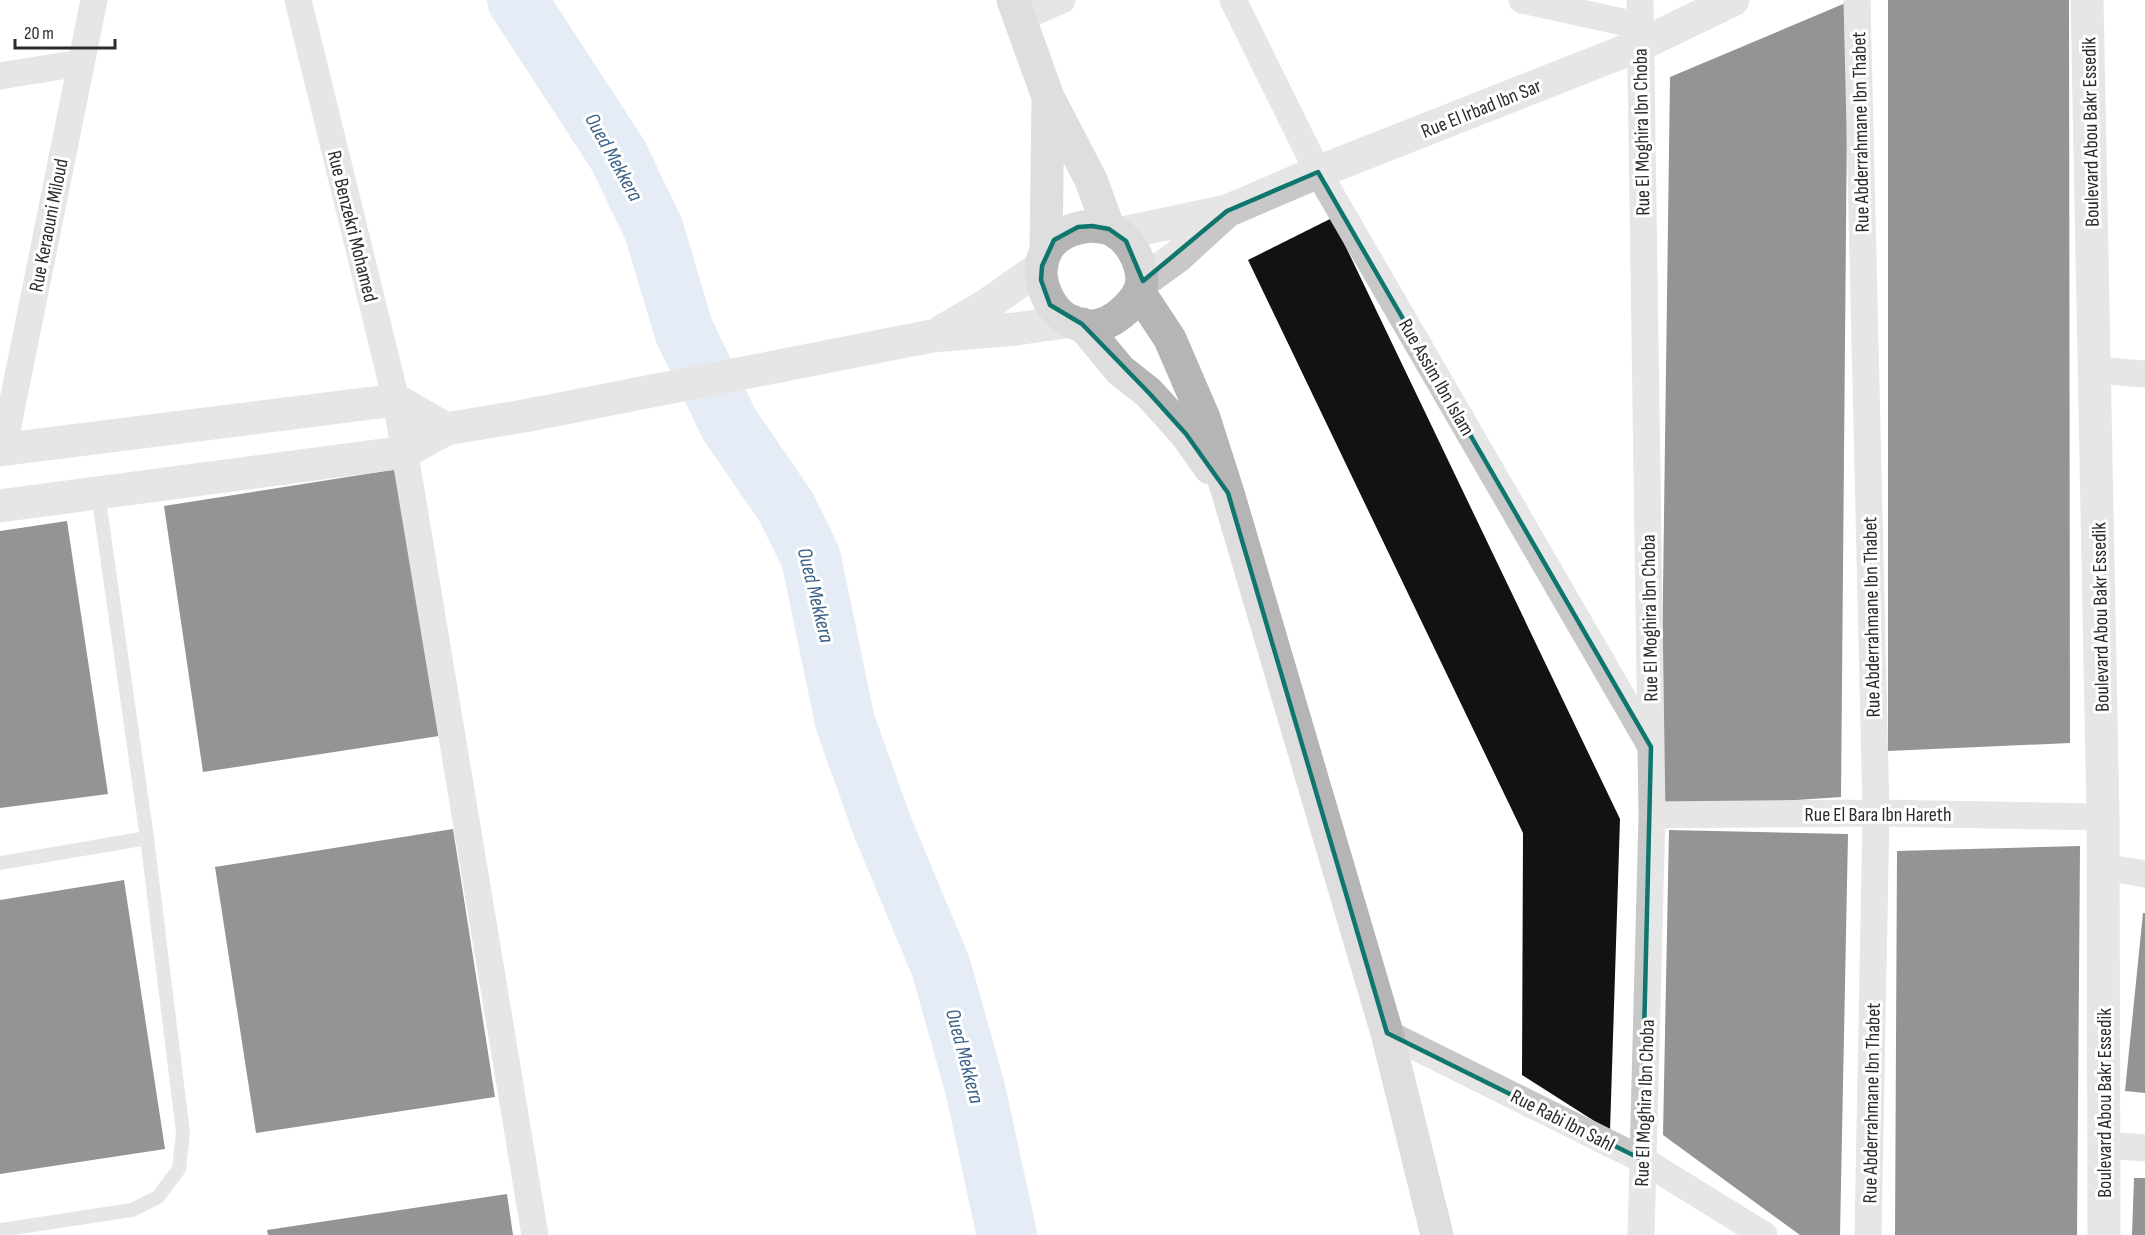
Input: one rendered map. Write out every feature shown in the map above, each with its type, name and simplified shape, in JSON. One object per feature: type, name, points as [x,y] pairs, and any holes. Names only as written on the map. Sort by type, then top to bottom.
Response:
[{"type":"main road","points":[[1017,9],[1048,97],[1091,180],[1114,232],[1132,249],[1136,258],[1140,287],[1170,339],[1204,418],[1388,1033],[1437,1235]]},
{"type":"main road","points":[[1048,97],[1044,259],[1041,280],[1044,293],[1050,305],[1060,315],[1077,323],[1120,370],[1149,393],[1186,434],[1228,493]]},
{"type":"main road","points":[[1044,259],[1054,240],[1065,232],[1092,225],[1114,232]]},
{"type":"main road","points":[[1077,323],[1107,322],[1120,315],[1140,287]]},
{"type":"street","name":"Rue Keraouni Miloud","points":[[1,450],[94,0]]},
{"type":"street","name":"Rue Benzekri Mohamed","points":[[297,0],[396,400],[535,1235]]},
{"type":"street","points":[[1017,9],[1062,0]]},
{"type":"street","name":"Rue Assim Ibn Islam","points":[[1233,0],[1318,172],[1651,747]]},
{"type":"street","points":[[1522,0],[1640,23]]},
{"type":"street","name":"Rue El Irbad Ibn Sar","points":[[1227,211],[1318,172],[1640,23],[1733,0]]},
{"type":"street","name":"Rue Abderrahmane Ibn Thabet","points":[[1857,0],[1876,813],[1868,1235]]},
{"type":"street","name":"Boulevard Abou Bakr Essedik","points":[[2087,0],[2103,817],[2104,1235]]},
{"type":"street","name":"Rue El Moghira Ibn Choba","points":[[1640,23],[1652,815],[1641,1159],[1641,1235]]},
{"type":"street","points":[[0,76],[80,63]]},
{"type":"street","points":[[1114,232],[1227,211]]},
{"type":"street","points":[[1140,287],[1227,211]]},
{"type":"street","points":[[923,338],[985,306],[1044,259]]},
{"type":"street","points":[[0,506],[405,452],[446,429],[524,416],[923,338],[1077,323]]},
{"type":"street","points":[[2095,370],[2145,374]]},
{"type":"street","points":[[1,450],[396,400],[446,429]]},
{"type":"street","name":"Rue El Bara Ibn Hareth","points":[[1652,815],[1876,813],[2103,817]]},
{"type":"street","points":[[2103,867],[2145,874]]},
{"type":"street","name":"Rue Rabi Ibn Sahl","points":[[1388,1033],[1641,1159],[1764,1235]]},
{"type":"street","points":[[2104,1145],[2145,1148]]},
{"type":"lane","points":[[0,1230],[132,1210],[158,1197],[179,1169],[183,1133],[147,838],[98,493]]},
{"type":"lane","points":[[0,863],[147,838]]},
{"type":"highlighted area","points":[[1318,172],[1651,747],[1641,1159],[1387,1033],[1228,493],[1186,434],[1149,393],[1082,324],[1050,305],[1041,280],[1042,266],[1054,240],[1078,227],[1092,226],[1109,229],[1126,241],[1143,281],[1227,211]]},
{"type":"building","points":[[1888,0],[2069,0],[2070,743],[1888,751]]},
{"type":"building","points":[[1848,2],[1841,797],[1660,809],[1670,77]]},
{"type":"building","points":[[1332,218],[1620,819],[1610,1131],[1522,1075],[1523,833],[1248,260]]},
{"type":"building","points":[[398,469],[439,736],[203,772],[164,506]]},
{"type":"building","points":[[67,521],[108,794],[0,808],[0,531]]},
{"type":"building","points":[[453,829],[495,1097],[256,1133],[215,867]]},
{"type":"building","points":[[1669,830],[1848,834],[1840,1235],[1800,1235],[1663,1135]]},
{"type":"building","points":[[2080,846],[2077,1235],[1895,1235],[1897,851]]},
{"type":"building","points":[[124,880],[165,1149],[0,1174],[0,900]]},
{"type":"building","points":[[2143,913],[2145,913],[2145,1093],[2125,1091]]},
{"type":"building","points":[[2134,1178],[2145,1178],[2145,1235],[2132,1235]]},
{"type":"building","points":[[507,1194],[513,1235],[268,1235],[267,1230]]},
{"type":"waterway","name":"Oued Mekkera","points":[[517,0],[618,155],[654,230],[684,331],[729,424],[786,507],[811,558],[845,722],[883,828],[941,967],[975,1088],[1007,1235]]}]
